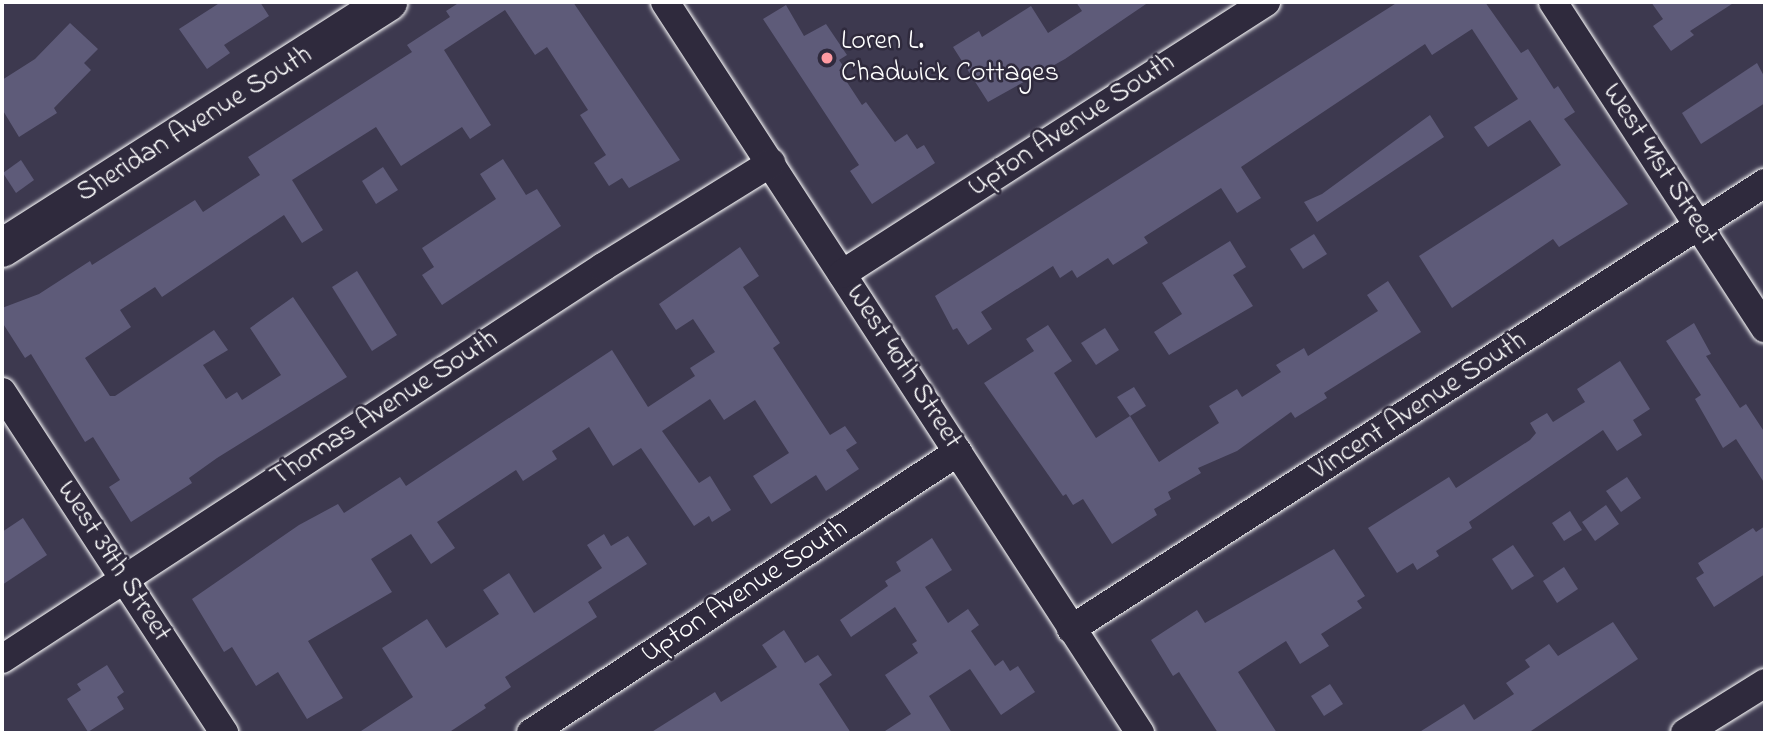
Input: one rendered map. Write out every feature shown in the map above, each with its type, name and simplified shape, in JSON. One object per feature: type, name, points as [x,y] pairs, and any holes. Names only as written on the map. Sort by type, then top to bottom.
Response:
[{"type":"street","name":"Sheridan Avenue South","points":[[2,248],[388,2]]},
{"type":"street","name":"West 40th Street","points":[[666,2],[1140,733]]},
{"type":"street","name":"Upton Avenue South","points":[[842,274],[1266,2]]},
{"type":"street","name":"West 41st Street","points":[[1553,2],[1765,328]]},
{"type":"street","name":"Thomas Avenue South","points":[[2,659],[603,267],[771,163]]},
{"type":"street","name":"Vincent Avenue South","points":[[1071,629],[1765,183]]},
{"type":"street","name":"West 39th Street","points":[[2,392],[224,733]]},
{"type":"street","name":"Upton Avenue South","points":[[531,733],[958,452]]},
{"type":"street","points":[[1685,733],[1765,683]]},
{"type":"building","points":[[221,2],[260,2],[269,16],[224,45],[230,53],[207,69],[179,29]]},
{"type":"building","points":[[460,2],[573,2],[680,160],[629,188],[622,178],[609,186],[594,163],[606,155],[580,115],[588,110],[547,47],[535,55],[505,10],[444,50],[491,125],[470,139],[462,127],[401,166],[376,127],[292,180],[323,230],[302,243],[284,215],[162,297],[155,287],[120,310],[131,327],[85,358],[110,396],[115,396],[214,330],[228,350],[203,365],[226,399],[237,392],[242,400],[281,375],[250,328],[293,297],[347,377],[217,458],[189,478],[192,483],[131,522],[109,487],[120,480],[93,437],[85,442],[31,354],[25,358],[2,322],[2,308],[39,294],[90,261],[92,265],[195,200],[203,212],[260,175],[248,157],[412,52],[407,45],[450,17],[446,11]]},
{"type":"building","points":[[1076,2],[1149,2],[1065,59],[988,102],[953,47],[979,31],[982,37],[1031,6],[1048,33],[1082,11]]},
{"type":"building","points":[[1398,2],[1485,2],[1521,53],[1528,49],[1554,89],[1558,86],[1575,112],[1564,119],[1628,204],[1559,247],[1553,239],[1452,308],[1419,256],[1561,165],[1530,120],[1488,147],[1474,127],[1518,99],[1472,29],[1432,55],[1425,44],[1241,167],[1261,198],[1237,213],[1221,188],[1144,237],[1148,243],[1113,265],[1108,258],[1077,278],[1072,270],[1060,278],[1053,266],[981,312],[992,329],[968,345],[957,328],[953,330],[935,296]]},
{"type":"building","points":[[1651,2],[1735,2],[1690,31],[1694,35],[1671,51],[1653,26],[1663,19]]},
{"type":"building","points":[[786,5],[804,36],[826,24],[847,55],[839,60],[844,67],[839,70],[862,105],[866,102],[895,142],[907,134],[917,149],[924,145],[935,163],[872,204],[850,171],[859,165],[763,19]]},
{"type":"building","points":[[70,23],[98,49],[84,63],[91,70],[54,108],[57,113],[19,137],[2,109],[2,80],[35,59]]},
{"type":"building","points":[[1757,63],[1765,78],[1765,103],[1701,144],[1682,113]]},
{"type":"building","points":[[1430,115],[1444,137],[1317,222],[1304,202],[1322,194]]},
{"type":"building","points":[[503,159],[526,195],[537,189],[561,226],[442,305],[422,275],[434,267],[422,248],[496,199],[480,174]]},
{"type":"building","points":[[21,160],[34,180],[16,193],[3,173]]},
{"type":"building","points":[[383,167],[398,190],[376,204],[362,181]]},
{"type":"building","points":[[1314,234],[1327,254],[1303,269],[1290,249]]},
{"type":"building","points":[[1230,241],[1246,267],[1233,275],[1253,306],[1169,355],[1154,332],[1182,314],[1162,283]]},
{"type":"building","points":[[740,247],[759,276],[743,287],[780,343],[773,348],[830,435],[845,426],[857,443],[846,450],[859,469],[826,491],[816,475],[771,504],[753,476],[789,453],[755,400],[724,420],[710,399],[662,431],[699,483],[710,476],[731,510],[712,522],[709,516],[694,526],[641,448],[613,466],[589,427],[552,451],[557,459],[523,481],[516,470],[437,522],[455,548],[431,564],[411,534],[371,559],[392,592],[308,641],[343,698],[307,719],[278,672],[256,686],[232,647],[224,652],[192,599],[299,525],[338,504],[344,513],[400,477],[406,486],[612,350],[648,407],[695,376],[690,368],[715,352],[693,319],[676,330],[659,304]]},
{"type":"building","points":[[357,271],[397,335],[372,351],[332,287]]},
{"type":"building","points":[[1388,281],[1421,332],[1324,393],[1327,398],[1295,418],[1291,412],[1237,451],[1198,468],[1201,473],[1168,492],[1171,499],[1154,509],[1157,515],[1112,544],[1083,499],[1073,505],[1066,494],[1063,496],[984,383],[1034,351],[1026,339],[1048,325],[1072,361],[1054,373],[1096,438],[1130,416],[1159,462],[1219,423],[1209,406],[1237,389],[1242,397],[1281,372],[1276,365],[1304,348],[1308,356],[1378,311],[1367,295]]},
{"type":"building","points":[[1694,323],[1711,354],[1706,356],[1740,408],[1746,404],[1765,433],[1765,484],[1736,439],[1723,448],[1695,399],[1701,395],[1666,341]]},
{"type":"building","points":[[1105,328],[1119,350],[1096,365],[1081,343]]},
{"type":"building","points":[[1620,361],[1650,409],[1633,420],[1642,435],[1617,451],[1603,430],[1469,522],[1472,528],[1436,551],[1439,556],[1417,570],[1413,563],[1397,573],[1368,528],[1449,477],[1456,488],[1530,440],[1536,433],[1530,423],[1547,413],[1553,422],[1585,402],[1577,389]]},
{"type":"building","points":[[1134,387],[1146,406],[1130,416],[1117,397]]},
{"type":"building","points":[[1627,477],[1641,498],[1621,512],[1606,491]]},
{"type":"building","points":[[1606,505],[1619,524],[1595,541],[1582,522]]},
{"type":"building","points":[[1570,511],[1582,530],[1564,541],[1552,523]]},
{"type":"building","points":[[23,518],[47,555],[2,585],[2,532]]},
{"type":"building","points":[[1765,526],[1765,574],[1714,607],[1696,578],[1704,573],[1698,563],[1753,528],[1756,532]]},
{"type":"building","points":[[604,534],[611,546],[628,536],[647,564],[588,602],[597,617],[505,677],[511,687],[484,705],[486,708],[448,733],[358,733],[413,697],[382,648],[427,619],[446,648],[499,614],[483,590],[509,573],[534,613],[602,568],[587,545]]},
{"type":"building","points":[[932,538],[952,570],[925,587],[948,623],[968,609],[979,625],[971,631],[995,666],[1003,660],[1010,671],[1018,666],[1035,692],[1001,715],[970,669],[929,696],[952,733],[882,733],[911,714],[885,675],[918,653],[912,644],[917,641],[895,607],[851,637],[840,620],[888,586],[885,581],[901,571],[896,562]]},
{"type":"building","points":[[1513,545],[1534,576],[1512,590],[1492,559]]},
{"type":"building","points":[[1334,549],[1365,596],[1357,601],[1362,608],[1321,634],[1329,646],[1300,664],[1286,641],[1238,672],[1277,733],[1218,733],[1179,672],[1173,676],[1151,640],[1197,610],[1205,623]]},
{"type":"building","points":[[1564,567],[1578,589],[1557,603],[1543,581]]},
{"type":"building","points":[[1613,622],[1638,659],[1528,733],[1418,733],[1464,704],[1474,720],[1514,694],[1506,683],[1530,667],[1525,660],[1549,644],[1558,656]]},
{"type":"building","points":[[784,630],[805,663],[818,655],[832,675],[819,684],[851,733],[650,733],[715,692],[721,702],[777,667],[762,645]]},
{"type":"building","points":[[107,665],[124,692],[117,697],[124,709],[88,732],[67,699],[81,690],[77,684]]},
{"type":"building","points":[[1330,684],[1343,704],[1324,716],[1311,696]]},
{"type":"place","name":"Loren L. Chadwick Cottages","points":[[827,58]]}]
